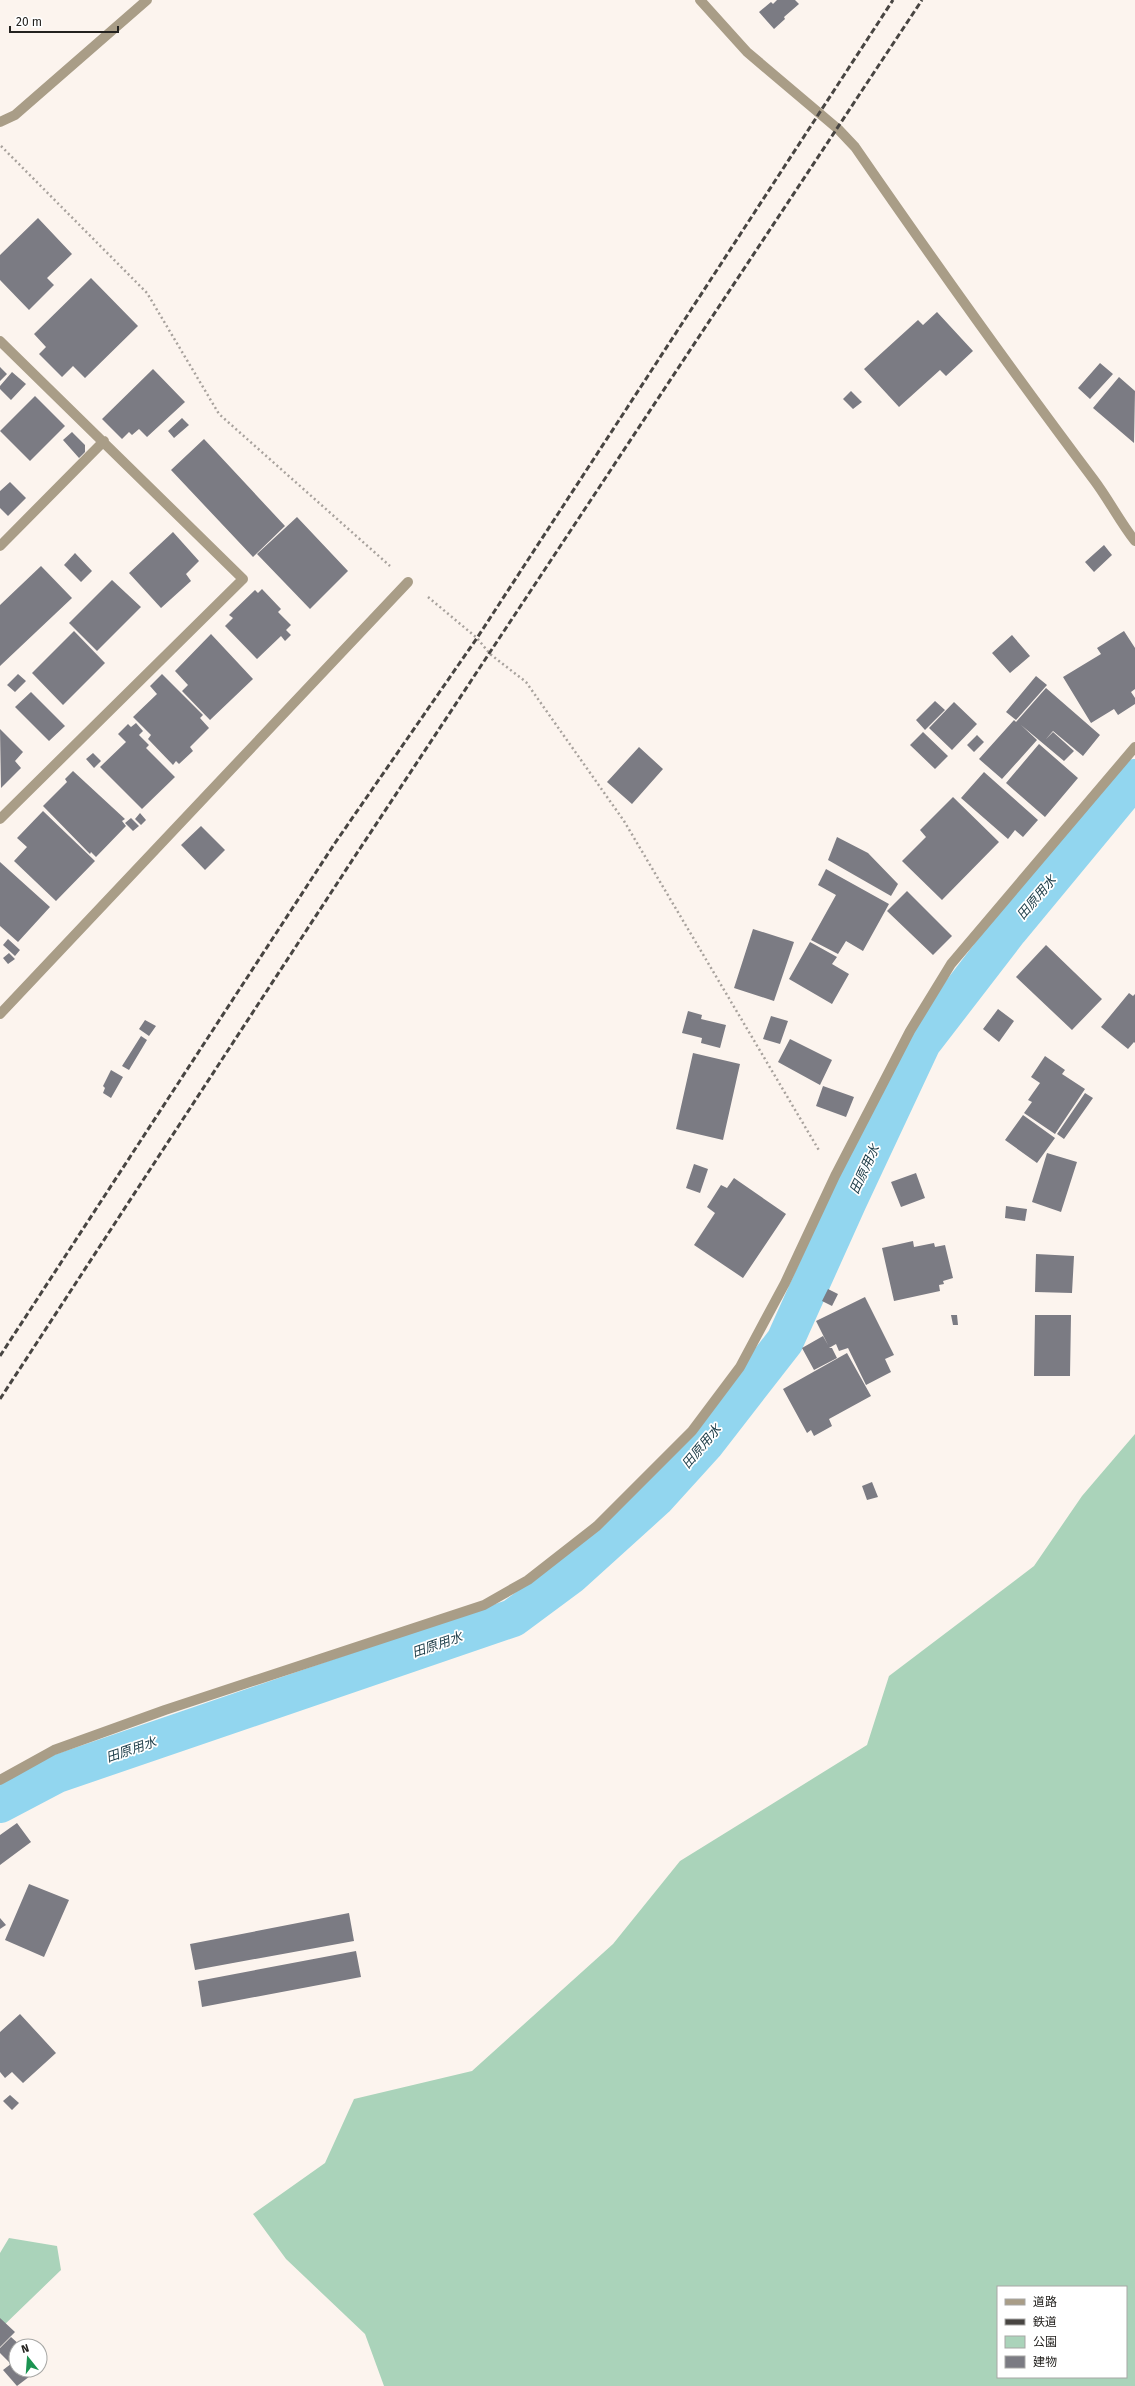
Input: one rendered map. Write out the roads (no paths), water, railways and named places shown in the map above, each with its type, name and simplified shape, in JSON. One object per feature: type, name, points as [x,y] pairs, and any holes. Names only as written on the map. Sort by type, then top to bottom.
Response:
[{"type":"street","points":[[0,122],[15,115],[147,0]]},
{"type":"street","points":[[700,0],[747,52],[838,129],[856,147],[964,304],[1061,438],[1095,481],[1135,541]]},
{"type":"street","points":[[0,341],[243,578],[0,819]]},
{"type":"street","points":[[0,546],[104,441]]},
{"type":"street","points":[[0,1014],[408,582]]},
{"type":"street","points":[[0,1780],[54,1750],[165,1710],[484,1604],[528,1580],[597,1526],[692,1431],[740,1367],[785,1283],[835,1176],[910,1031],[951,964],[1135,747]]},
{"type":"waterway","name":"田原用水","points":[[0,1804],[57,1774],[513,1618],[571,1575],[656,1498],[705,1444],[785,1341],[848,1201],[922,1043],[1009,930],[1135,778]]},
{"type":"railway","points":[[0,1356],[335,843],[477,638],[893,0]]},
{"type":"railway","points":[[0,1399],[355,856],[922,0]]}]
